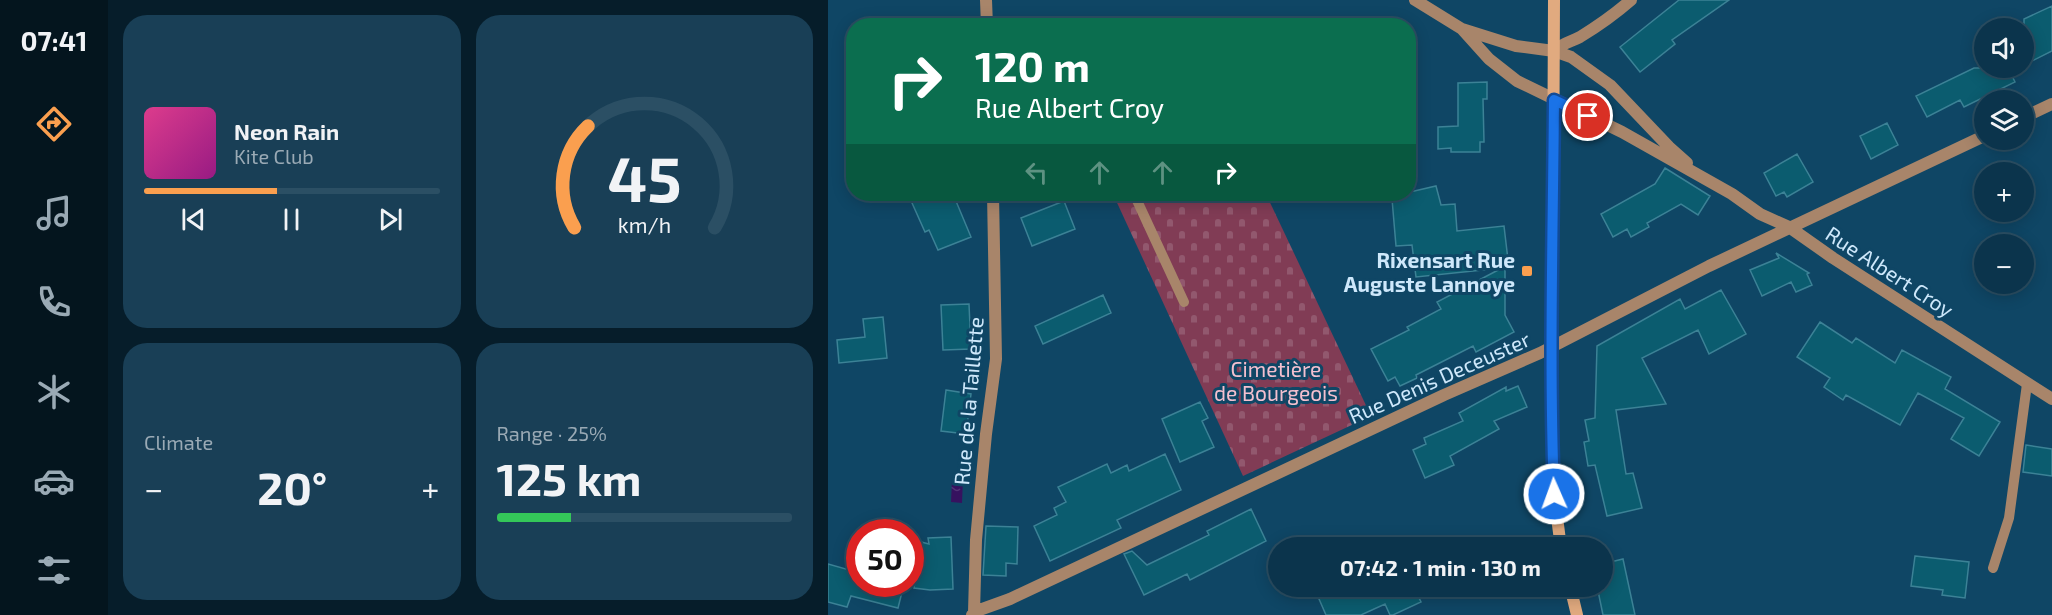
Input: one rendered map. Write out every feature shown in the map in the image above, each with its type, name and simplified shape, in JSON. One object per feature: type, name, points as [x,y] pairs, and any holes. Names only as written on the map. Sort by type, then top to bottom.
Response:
[{"type":"main road","points":[[1554,0],[1552,442],[1554,494],[1560,537]]},
{"type":"main road","points":[[1572,597],[1578,615]]},
{"type":"street","points":[[986,0],[987,18]]},
{"type":"street","points":[[1415,0],[1462,29]]},
{"type":"street","points":[[1554,51],[1561,44],[1576,39],[1609,19],[1631,0]]},
{"type":"street","name":"Rue Albert Croy","points":[[1462,29],[1516,46],[1554,51],[1571,57],[1610,85],[1668,147],[1705,180]]},
{"type":"street","name":"Rue Albert Croy","points":[[1462,29],[1489,59],[1517,81],[1622,132],[1732,194],[1760,214],[1789,227],[1833,258],[2052,399]]},
{"type":"street","points":[[2034,112],[2052,104]]},
{"type":"street","name":"Rue Denis Deceuster","points":[[974,614],[1552,346],[1789,227],[1974,141]]},
{"type":"street","name":"Rue de la Taillette","points":[[974,614],[976,540],[996,359],[993,201]]},
{"type":"lane","points":[[1137,201],[1184,302]]},
{"type":"lane","points":[[1993,568],[2009,518],[2027,384]]},
{"type":"green space","name":"Cimetière de Bourgeois","points":[[1116,201],[1269,201],[1371,416],[1243,476]]},
{"type":"water","points":[[952,479],[963,479],[962,503],[951,502]]},
{"type":"building","points":[[1679,0],[1729,0],[1672,40],[1675,44],[1640,72],[1620,47]]},
{"type":"building","points":[[2052,6],[2052,51],[2034,60],[2034,18],[2026,18]]},
{"type":"building","points":[[1974,68],[1974,78],[2013,78],[2015,82],[1999,90],[1974,90],[1974,102],[1964,107],[1960,100],[1927,117],[1916,96]]},
{"type":"building","points":[[1487,82],[1487,99],[1483,99],[1484,142],[1480,142],[1480,152],[1451,152],[1451,148],[1438,149],[1438,127],[1458,126],[1458,83]]},
{"type":"building","points":[[1887,123],[1898,145],[1871,159],[1860,136]]},
{"type":"building","points":[[1797,154],[1813,182],[1787,197],[1784,192],[1776,196],[1764,173]]},
{"type":"building","points":[[1665,168],[1710,196],[1698,215],[1681,204],[1647,223],[1649,227],[1631,237],[1627,229],[1613,237],[1601,214],[1655,184]]},
{"type":"building","points":[[1436,186],[1441,205],[1455,204],[1457,231],[1504,226],[1508,260],[1505,260],[1505,315],[1514,332],[1476,352],[1473,346],[1416,375],[1417,378],[1400,386],[1395,377],[1388,381],[1371,349],[1409,330],[1407,327],[1441,309],[1437,302],[1502,268],[1416,277],[1412,245],[1396,246],[1392,201],[1416,201],[1416,191]]},
{"type":"building","points":[[911,201],[956,201],[971,237],[938,250],[929,230],[925,232]]},
{"type":"building","points":[[1064,201],[1075,229],[1032,246],[1021,218]]},
{"type":"building","points":[[1776,253],[1809,273],[1807,274],[1812,285],[1796,292],[1791,282],[1762,296],[1750,270],[1779,258]]},
{"type":"building","points":[[1721,290],[1746,334],[1709,354],[1698,330],[1642,358],[1666,404],[1616,410],[1626,474],[1633,473],[1642,508],[1607,516],[1595,465],[1588,466],[1584,442],[1589,441],[1585,420],[1595,418],[1597,346],[1680,299],[1685,309]]},
{"type":"building","points":[[1103,295],[1111,313],[1043,344],[1035,326]]},
{"type":"building","points":[[969,304],[971,349],[943,350],[941,305]]},
{"type":"building","points":[[883,317],[887,358],[839,363],[837,340],[865,337],[863,319]]},
{"type":"building","points":[[1820,322],[1852,343],[1856,338],[1895,363],[1902,350],[1951,377],[1945,389],[2000,422],[1979,456],[1951,439],[1964,418],[1918,393],[1900,425],[1846,395],[1843,400],[1824,387],[1830,378],[1797,357]]},
{"type":"building","points":[[1518,386],[1527,407],[1494,421],[1499,429],[1450,456],[1454,465],[1425,478],[1413,450],[1426,444],[1424,438],[1463,421],[1459,413],[1506,387],[1506,391]]},
{"type":"building","points":[[946,390],[971,394],[966,434],[941,431]]},
{"type":"building","points":[[1200,402],[1208,418],[1202,421],[1214,447],[1180,462],[1162,419]]},
{"type":"building","points":[[2026,445],[2052,449],[2052,476],[2023,472]]},
{"type":"building","points":[[1165,454],[1181,490],[1117,520],[1121,528],[1050,561],[1034,526],[1057,515],[1054,508],[1066,502],[1058,487],[1107,464],[1111,473],[1127,465],[1129,471]]},
{"type":"building","points":[[1251,509],[1266,541],[1190,580],[1187,574],[1144,595],[1124,554],[1132,551],[1147,565],[1209,535],[1207,531]]},
{"type":"building","points":[[986,526],[1018,527],[1017,564],[1006,563],[1006,576],[983,575]]},
{"type":"building","points":[[951,537],[953,589],[924,589],[924,543],[929,544],[928,538]]},
{"type":"building","points":[[1915,556],[1969,562],[1965,598],[1942,595],[1943,590],[1911,586]]},
{"type":"building","points":[[1623,559],[1635,615],[1603,615],[1599,597],[1613,597],[1613,561]]},
{"type":"building","points":[[828,564],[846,569],[846,597],[851,597],[847,607],[828,602]]},
{"type":"building","points":[[855,597],[901,597],[898,608]]},
{"type":"building","points":[[1318,597],[1418,597],[1421,602],[1393,615],[1390,615],[1385,604],[1361,615],[1326,615]]},
{"type":"place","name":"Rixensart Rue Auguste Lannoye","points":[[1527,271]]},
{"type":"route","points":[[1554,494],[1552,442],[1554,100],[1588,116]]}]
